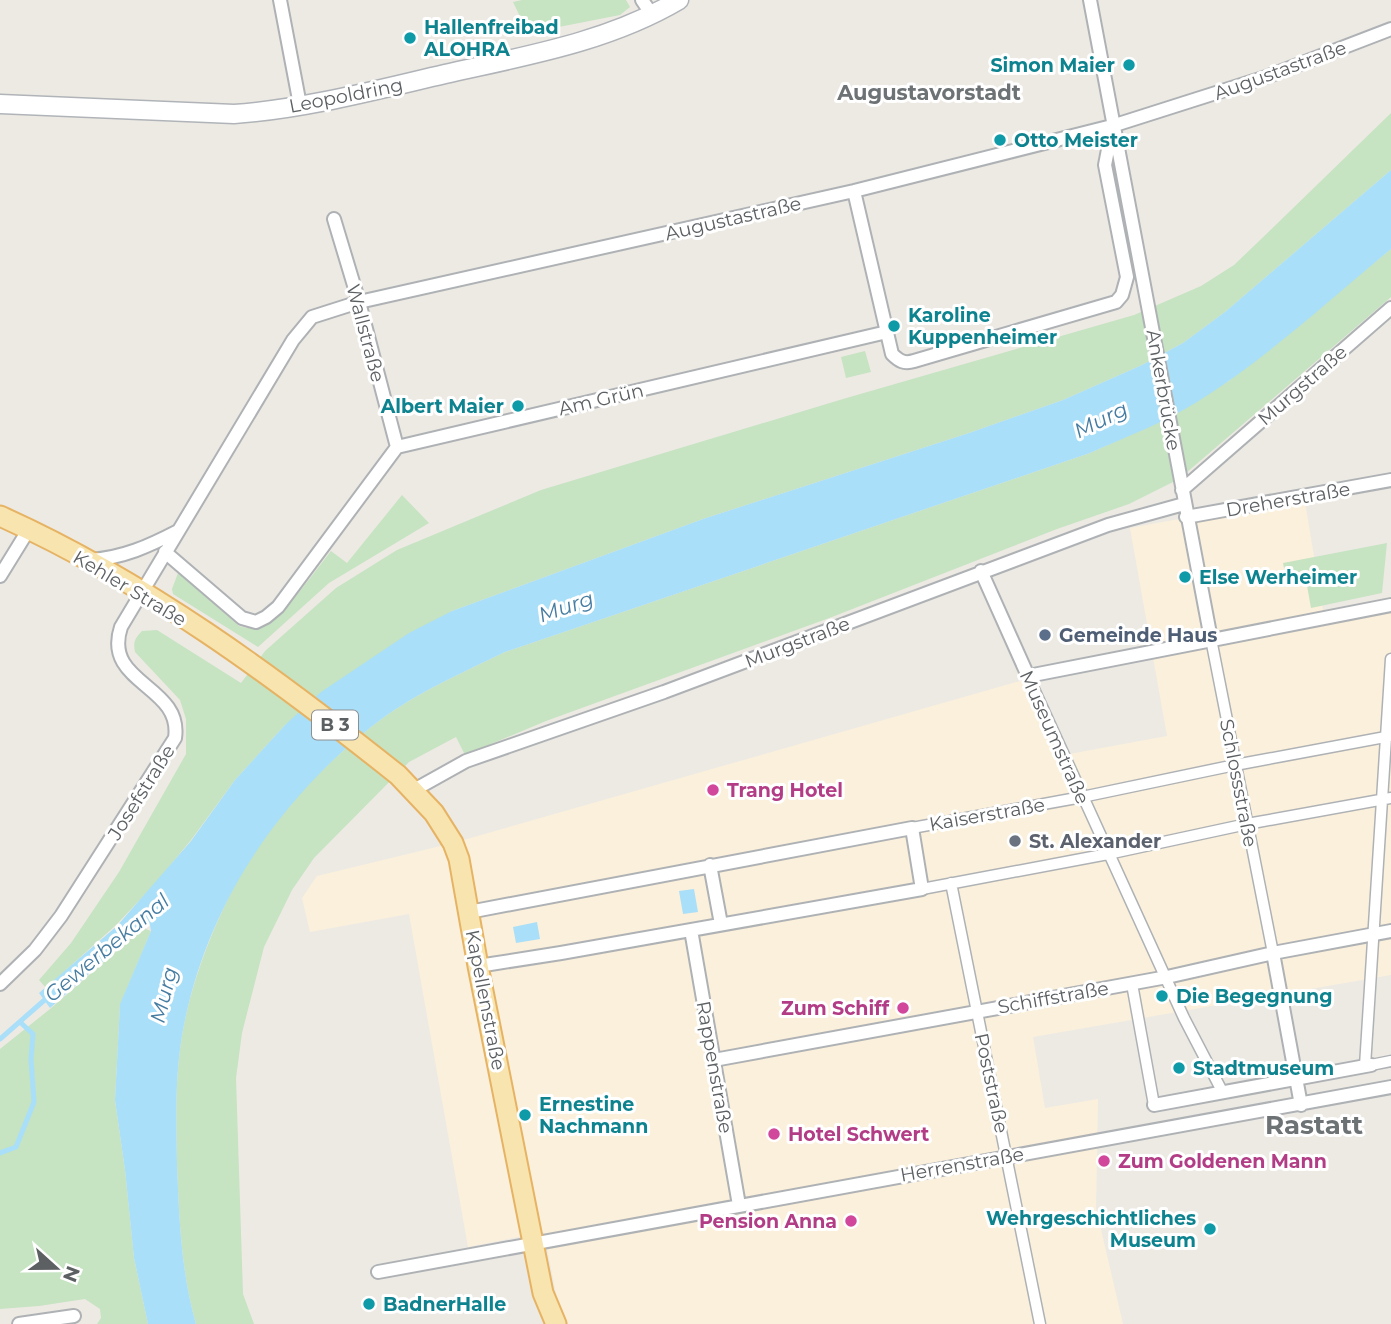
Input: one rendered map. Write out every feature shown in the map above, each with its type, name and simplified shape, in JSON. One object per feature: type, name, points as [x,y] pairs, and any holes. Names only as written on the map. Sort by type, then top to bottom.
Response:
[{"type":"main road","name":"Leopoldring","points":[[0,104],[234,114],[263,112],[393,86],[558,48],[616,31],[653,16],[679,0]]},
{"type":"main road","name":"Kehler Straße","points":[[0,516],[88,560],[257,666],[398,775]]},
{"type":"main road","name":"Kapellenstraße","points":[[398,775],[434,813],[453,843],[459,859],[543,1293],[556,1324]]},
{"type":"street","points":[[280,0],[300,105]]},
{"type":"street","points":[[642,0],[653,16]]},
{"type":"street","name":"Ankerbrücke","points":[[1090,0],[1178,465]]},
{"type":"street","name":"Augustastraße","points":[[142,592],[302,328],[312,317],[359,302],[854,191],[1112,126],[1266,77],[1391,29]]},
{"type":"street","points":[[854,191],[892,354],[906,363],[1116,302],[1122,295],[1127,277],[1105,165],[1112,126]]},
{"type":"street","name":"Wallstraße","points":[[334,219],[397,447]]},
{"type":"street","name":"Murgstraße","points":[[1182,490],[1391,308]]},
{"type":"street","name":"Am Grün","points":[[397,447],[887,332]]},
{"type":"street","points":[[165,552],[242,618],[256,622],[278,607],[397,447]]},
{"type":"street","name":"Schlossstraße","points":[[1178,465],[1301,1105]]},
{"type":"street","name":"Dreherstraße","points":[[1185,510],[1391,480]]},
{"type":"street","name":"Murgstraße","points":[[414,790],[466,761],[664,692],[981,571],[1108,525],[1185,510]]},
{"type":"street","points":[[0,576],[29,529]]},
{"type":"street","name":"Augustastraße","points":[[88,560],[107,559],[146,548],[178,530]]},
{"type":"street","name":"Museumstraße","points":[[981,571],[1184,1018],[1222,1091]]},
{"type":"street","name":"Josefstraße","points":[[0,984],[35,950],[61,916],[175,738],[172,710],[132,674],[118,653],[117,639],[121,627],[142,592]]},
{"type":"street","points":[[1028,676],[1391,605]]},
{"type":"street","points":[[1368,1065],[1374,934],[1387,799],[1391,659]]},
{"type":"street","name":"Kaiserstraße","points":[[469,912],[1082,797],[1389,736]]},
{"type":"street","points":[[478,966],[922,889],[1387,799]]},
{"type":"street","name":"Kaiserstraße","points":[[912,828],[922,889]]},
{"type":"street","points":[[710,865],[721,924]]},
{"type":"street","name":"Poststraße","points":[[951,883],[1040,1324]]},
{"type":"street","name":"Rappenstraße","points":[[691,930],[739,1205]]},
{"type":"street","name":"Schiffstraße","points":[[714,1060],[976,1010],[1132,984],[1273,953],[1391,931]]},
{"type":"street","points":[[1132,984],[1154,1105],[1391,1061]]},
{"type":"street","name":"Herrenstraße","points":[[533,1244],[1391,1087]]},
{"type":"street","points":[[378,1272],[533,1244]]},
{"type":"street","points":[[19,1324],[74,1316]]},
{"type":"shaded area","points":[[1304,496],[1324,617],[1391,605],[1391,975],[1033,1037],[1045,1108],[1098,1099],[1096,1208],[1123,1324],[568,1324],[558,1304],[544,1232],[468,1247],[409,914],[310,932],[302,898],[317,876],[453,843],[1027,679],[1064,755],[1167,736],[1130,528]]},
{"type":"green space","points":[[626,0],[630,7],[620,15],[528,33],[513,2]]},
{"type":"green space","points":[[1391,113],[1391,170],[1225,312],[1183,343],[1142,365],[1063,400],[703,519],[452,611],[285,725],[235,780],[154,885],[116,925],[46,988],[39,980],[71,943],[119,872],[186,754],[186,719],[180,700],[135,652],[135,640],[142,631],[157,630],[241,683],[265,651],[336,588],[397,550],[541,490],[1134,315],[1201,286],[1234,265]]},
{"type":"green space","points":[[1391,249],[1391,297],[1179,479],[1129,504],[1057,529],[832,617],[546,721],[465,755],[456,737],[409,762],[314,858],[292,890],[264,947],[242,1033],[236,1078],[243,1294],[254,1324],[196,1324],[184,1264],[177,1162],[179,1063],[189,1003],[218,920],[246,866],[287,807],[346,748],[402,705],[505,652],[1090,453],[1166,419],[1230,380]]},
{"type":"green space","points":[[865,351],[871,372],[846,378],[841,357]]},
{"type":"green space","points":[[402,495],[429,523],[329,583],[258,647],[173,594],[172,589],[178,573],[239,626],[263,626],[285,608],[331,551],[347,563]]},
{"type":"green space","points":[[1387,543],[1382,593],[1311,608],[1306,580],[1287,584],[1283,563]]},
{"type":"green space","points":[[143,928],[151,931],[120,1005],[115,1100],[134,1258],[148,1324],[97,1324],[101,1318],[100,1309],[85,1299],[0,1309],[0,1049]]},
{"type":"water","name":"Murg","points":[[1391,170],[1391,249],[1272,348],[1184,410],[1090,453],[505,652],[402,705],[336,757],[275,825],[250,862],[227,901],[194,985],[180,1046],[176,1129],[182,1244],[196,1324],[148,1324],[134,1258],[115,1100],[120,1004],[151,931],[150,925],[143,926],[50,1008],[39,993],[117,926],[191,841],[235,780],[285,725],[321,692],[409,633],[452,611],[703,519],[1063,400],[1142,365],[1183,343],[1225,312]]},
{"type":"water","points":[[694,889],[698,912],[683,914],[679,891]]},
{"type":"water","points":[[537,922],[540,939],[516,943],[513,927]]},
{"type":"waterway","name":"Gewerbekanal","points":[[0,1039],[48,997]]},
{"type":"waterway","points":[[0,1153],[16,1147],[34,1102],[31,1059],[33,1034],[20,1022]]},
{"type":"place","name":"Hallenfreibad ALOHRA","points":[[410,38]]},
{"type":"place","name":"Simon Maier","points":[[1129,65]]},
{"type":"place","name":"Otto Meister","points":[[1000,140]]},
{"type":"place","name":"Karoline Kuppenheimer","points":[[894,326]]},
{"type":"place","name":"Albert Maier","points":[[518,406]]},
{"type":"place","name":"Else Werheimer","points":[[1185,577]]},
{"type":"place","name":"Gemeinde Haus","points":[[1045,635]]},
{"type":"place","name":"Trang Hotel","points":[[713,790]]},
{"type":"place","name":"St. Alexander","points":[[1015,841]]},
{"type":"place","name":"Die Begegnung","points":[[1162,996]]},
{"type":"place","name":"Zum Schiff","points":[[903,1008]]},
{"type":"place","name":"Stadtmuseum","points":[[1179,1068]]},
{"type":"place","name":"Ernestine Nachmann","points":[[525,1115]]},
{"type":"place","name":"Hotel Schwert","points":[[774,1134]]},
{"type":"place","name":"Zum Goldenen Mann","points":[[1104,1161]]},
{"type":"place","name":"Pension Anna","points":[[851,1221]]},
{"type":"place","name":"Wehrgeschichtliches Museum","points":[[1210,1229]]},
{"type":"place","name":"BadnerHalle","points":[[369,1304]]},
{"type":"district","name":"Augustavorstadt","points":[[929,93]]},
{"type":"district","name":"Rastatt","points":[[1314,1125]]}]
